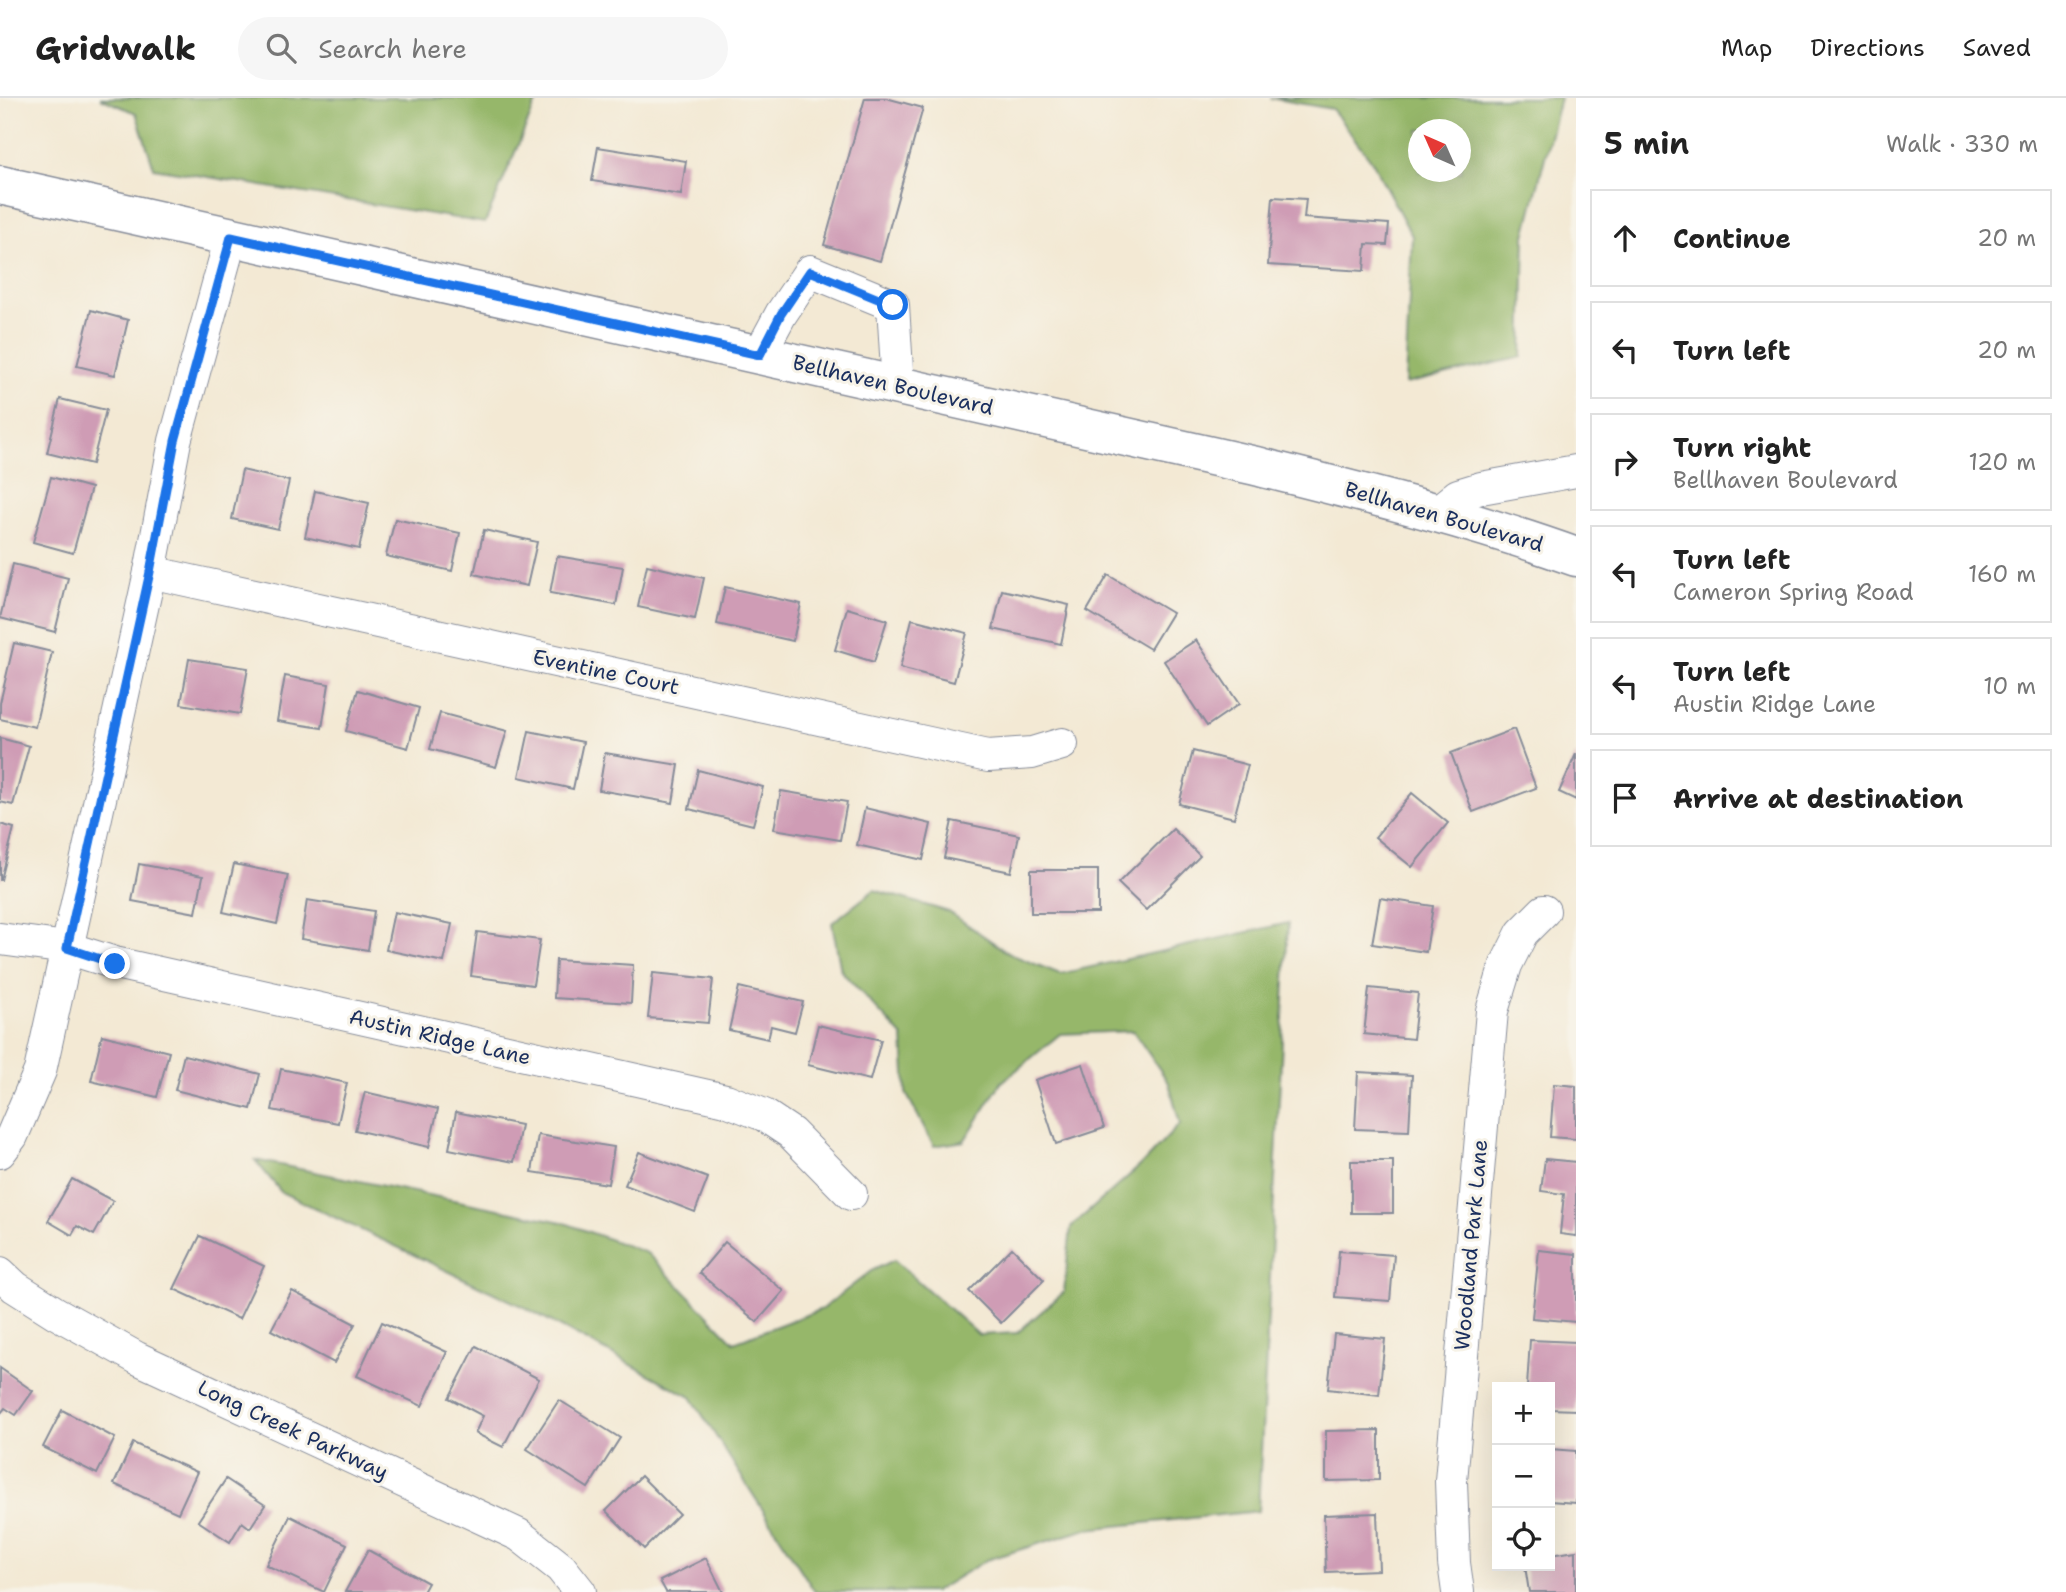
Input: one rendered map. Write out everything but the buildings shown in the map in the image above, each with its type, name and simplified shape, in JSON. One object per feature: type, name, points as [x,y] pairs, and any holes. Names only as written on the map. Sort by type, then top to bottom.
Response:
[{"type":"main road","name":"Bellhaven Boulevard","points":[[0,185],[1256,466],[1437,512],[1576,557]]},
{"type":"street","points":[[0,1152],[12,1136],[40,1071],[150,572],[175,441],[231,237]]},
{"type":"street","points":[[760,355],[781,314],[810,271],[893,305],[898,386]]},
{"type":"street","points":[[1437,512],[1458,495],[1481,488],[1576,471]]},
{"type":"street","name":"Eventine Court","points":[[150,572],[988,756],[1032,753],[1062,744]]},
{"type":"street","name":"Woodland Park Lane","points":[[1458,1592],[1454,1563],[1451,1481],[1492,1011],[1506,965],[1522,933],[1544,911]]},
{"type":"street","name":"Austin Ridge Lane","points":[[0,939],[67,948],[115,964],[726,1100],[764,1115],[791,1133],[851,1194]]},
{"type":"street","name":"Long Creek Parkway","points":[[0,1273],[15,1287],[45,1307],[136,1358],[519,1535],[561,1568],[580,1592]]},
{"type":"green space","points":[[100,98],[538,98],[485,223],[154,168],[136,113]]},
{"type":"green space","points":[[1270,98],[1560,98],[1525,236],[1522,357],[1405,384],[1412,236],[1373,163],[1332,109]]},
{"type":"green space","points":[[874,890],[949,912],[1010,954],[1060,974],[1288,923],[1258,1511],[1087,1529],[986,1560],[934,1592],[815,1592],[691,1397],[528,1309],[281,1192],[255,1160],[562,1222],[647,1253],[734,1342],[822,1309],[871,1271],[894,1260],[979,1335],[1017,1333],[1064,1292],[1071,1227],[1141,1165],[1180,1124],[1169,1083],[1133,1031],[1060,1034],[1001,1083],[964,1141],[934,1146],[906,1093],[903,1037],[841,971],[832,923]]},
{"type":"route","points":[[115,964],[67,948],[150,572],[175,441],[231,237],[760,355],[781,314],[810,271],[893,305]]}]
